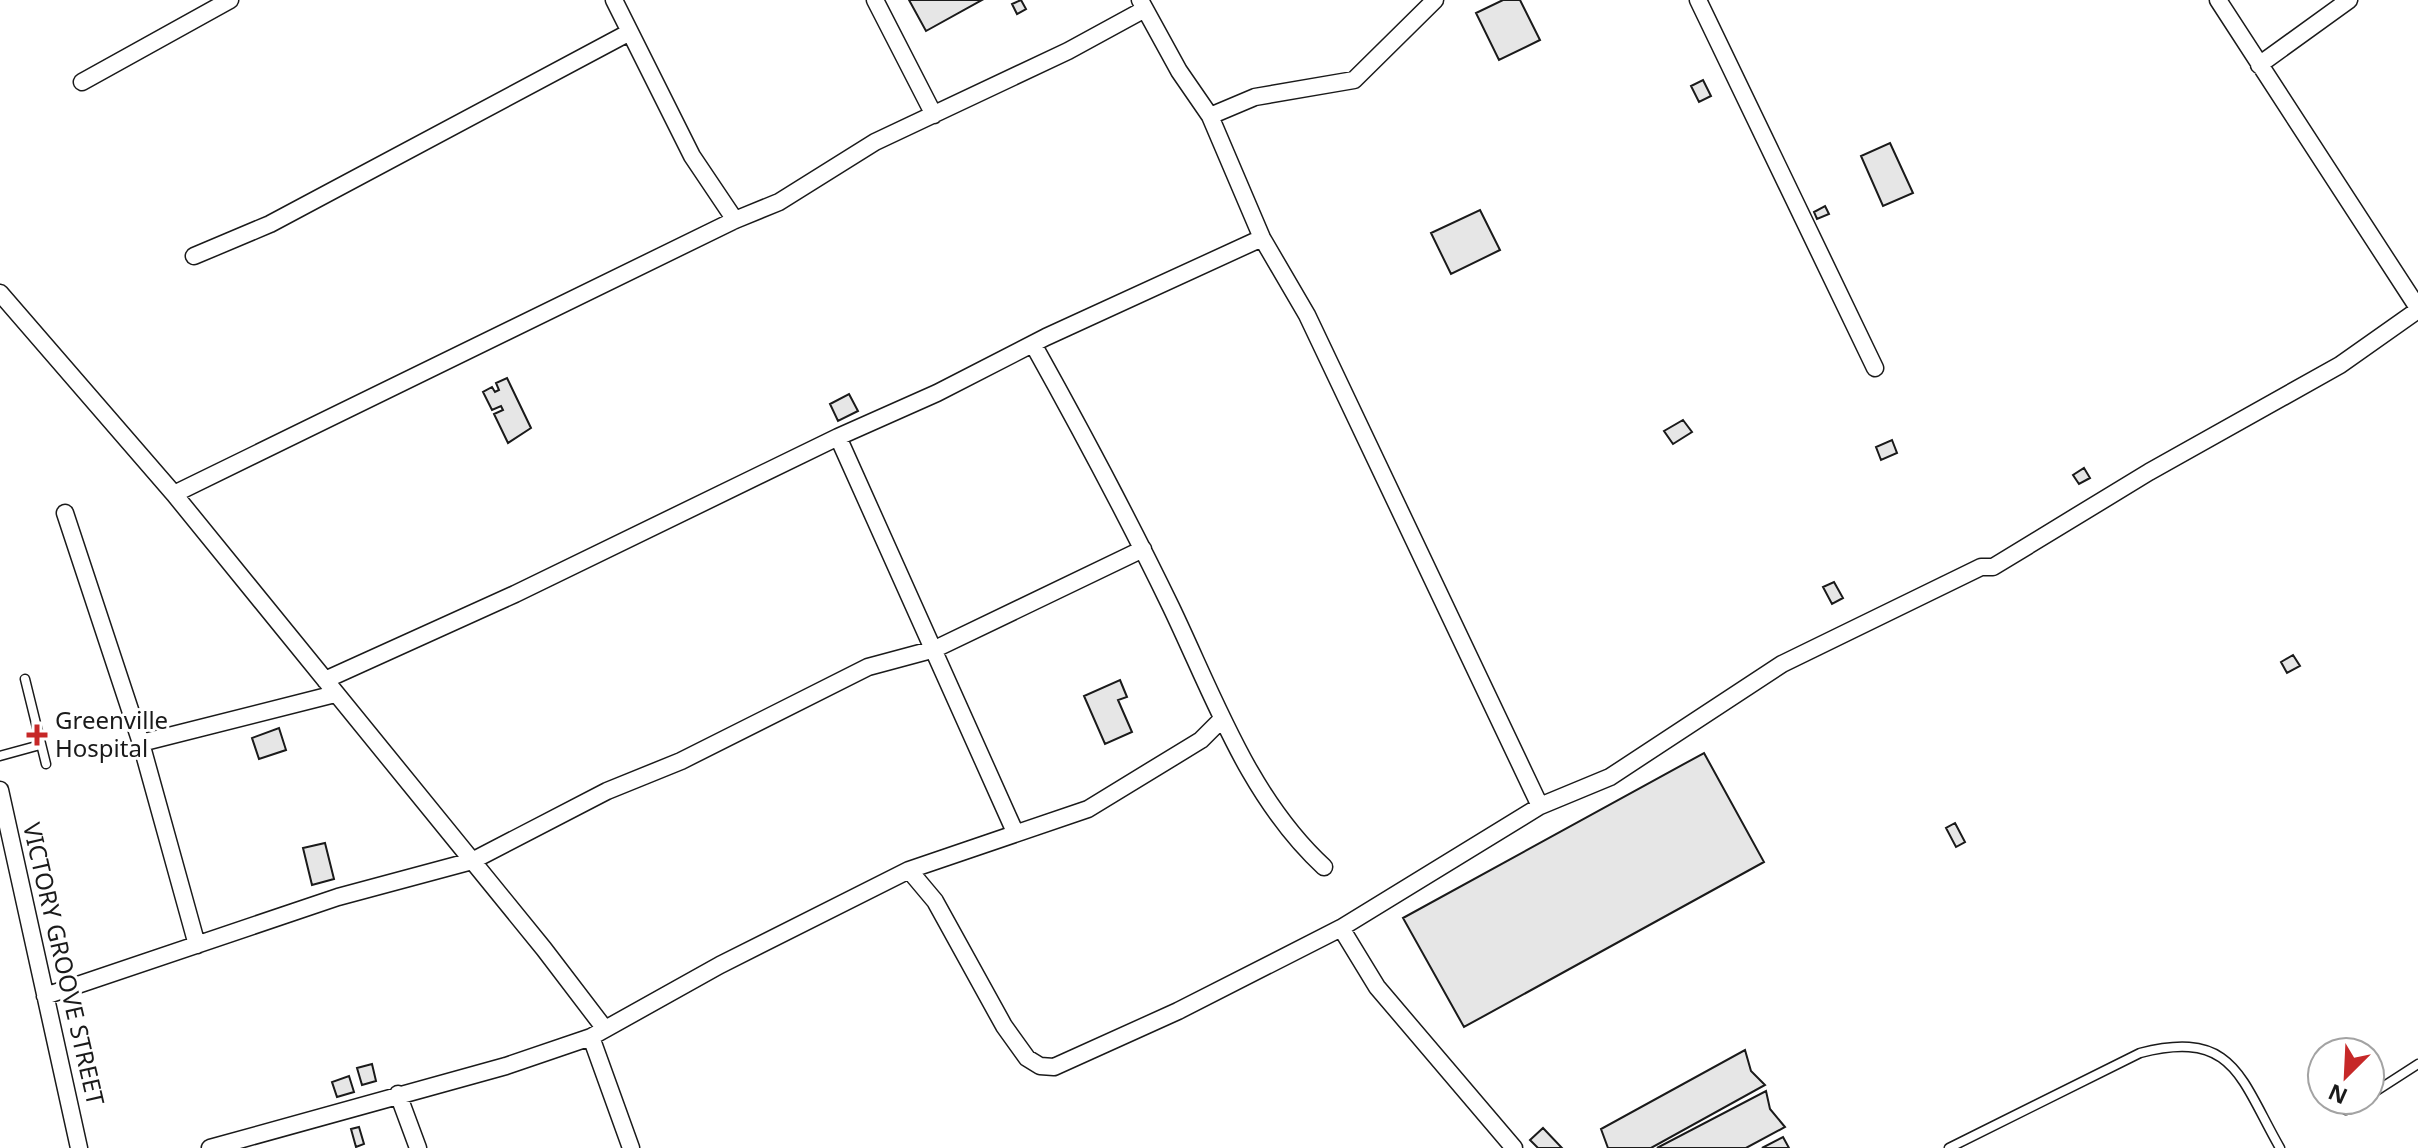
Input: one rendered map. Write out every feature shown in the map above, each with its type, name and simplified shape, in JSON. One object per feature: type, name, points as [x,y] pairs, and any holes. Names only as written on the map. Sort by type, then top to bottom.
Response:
[{"type":"street","points":[[82,82],[230,0]]},
{"type":"street","points":[[614,0],[692,156],[735,220]]},
{"type":"street","points":[[875,0],[934,115]]},
{"type":"street","points":[[1210,116],[1255,97],[1354,80],[1435,0]]},
{"type":"street","points":[[1698,0],[1731,72],[1774,152],[1875,368]]},
{"type":"street","points":[[909,870],[935,901],[1004,1026],[1027,1058],[1040,1066],[1054,1067],[1178,1011],[1341,928],[1540,806],[1610,777],[1782,664],[1981,567],[1993,567],[2149,472],[2340,365],[2418,309],[2218,0]]},
{"type":"street","points":[[2259,65],[2349,0]]},
{"type":"street","points":[[174,494],[735,220],[779,202],[846,157],[1068,51],[1143,4],[1179,71],[1210,116],[1262,238],[1307,315],[1540,806]]},
{"type":"street","points":[[194,256],[270,224],[628,33]]},
{"type":"street","points":[[325,680],[515,594],[838,437],[937,393],[1033,344],[1262,238]]},
{"type":"street","points":[[0,293],[174,494],[472,861],[598,1033],[631,1148]]},
{"type":"street","points":[[1033,344],[1143,549],[1221,720],[1294,839],[1324,867]]},
{"type":"street","points":[[838,437],[1015,832]]},
{"type":"street","points":[[65,513],[141,743],[197,945]]},
{"type":"street","points":[[45,996],[338,897],[472,861],[607,791],[681,761],[868,667],[935,649],[1143,549]]},
{"type":"street","points":[[141,743],[335,694]]},
{"type":"street","points":[[210,1148],[506,1066],[598,1033],[720,965],[909,870],[1088,809],[1201,740],[1221,720]]},
{"type":"street","name":"VICTORY GROOVE STREET","points":[[0,790],[79,1148]]},
{"type":"street","points":[[1341,928],[1377,987],[1514,1148]]},
{"type":"street","points":[[398,1094],[418,1148]]},
{"type":"lane","points":[[25,679],[46,764]]},
{"type":"lane","points":[[0,756],[40,745]]},
{"type":"lane","points":[[1949,1148],[2140,1053],[2172,1045],[2219,1053],[2233,1066],[2280,1148]]},
{"type":"lane","points":[[2386,1085],[2418,1064]]},
{"type":"building","points":[[909,0],[982,0],[926,31]]},
{"type":"building","points":[[1021,0],[1026,9],[1017,14],[1012,4]]},
{"type":"building","points":[[1503,0],[1520,0],[1540,40],[1499,60],[1476,13]]},
{"type":"building","points":[[1703,80],[1711,96],[1699,102],[1691,86]]},
{"type":"building","points":[[1890,143],[1913,193],[1883,206],[1861,156]]},
{"type":"building","points":[[1825,206],[1829,214],[1817,219],[1814,212]]},
{"type":"building","points":[[1480,210],[1500,250],[1451,274],[1431,233]]},
{"type":"building","points":[[507,378],[531,428],[508,443],[494,414],[503,410],[501,406],[492,410],[483,392],[492,387],[495,392],[499,390],[496,383]]},
{"type":"building","points":[[849,394],[858,411],[838,421],[830,404]]},
{"type":"building","points":[[1683,420],[1692,432],[1673,444],[1664,431]]},
{"type":"building","points":[[1892,440],[1897,453],[1881,460],[1876,447]]},
{"type":"building","points":[[2084,468],[2090,478],[2079,484],[2073,475]]},
{"type":"building","points":[[1834,582],[1843,598],[1832,604],[1823,587]]},
{"type":"building","points":[[2293,655],[2300,666],[2287,673],[2281,662]]},
{"type":"building","points":[[1120,680],[1127,697],[1118,700],[1132,732],[1105,744],[1084,696]]},
{"type":"building","points":[[279,728],[286,750],[259,759],[252,738]]},
{"type":"building","points":[[1704,753],[1764,862],[1464,1027],[1403,918]]},
{"type":"building","points":[[1955,823],[1965,842],[1956,847],[1946,828]]},
{"type":"building","points":[[325,843],[334,879],[312,885],[303,848]]},
{"type":"building","points":[[1745,1050],[1751,1071],[1765,1085],[1651,1148],[1608,1148],[1601,1129]]},
{"type":"building","points":[[372,1064],[376,1081],[362,1085],[357,1068]]},
{"type":"building","points":[[349,1076],[354,1092],[337,1097],[332,1082]]},
{"type":"building","points":[[1766,1091],[1770,1109],[1785,1127],[1746,1148],[1657,1148]]},
{"type":"building","points":[[359,1127],[364,1144],[356,1147],[351,1129]]},
{"type":"building","points":[[1543,1128],[1562,1148],[1538,1148],[1530,1140]]},
{"type":"building","points":[[1783,1137],[1789,1148],[1762,1148]]},
{"type":"place","name":"Greenville Hospital","points":[[37,735]]}]
